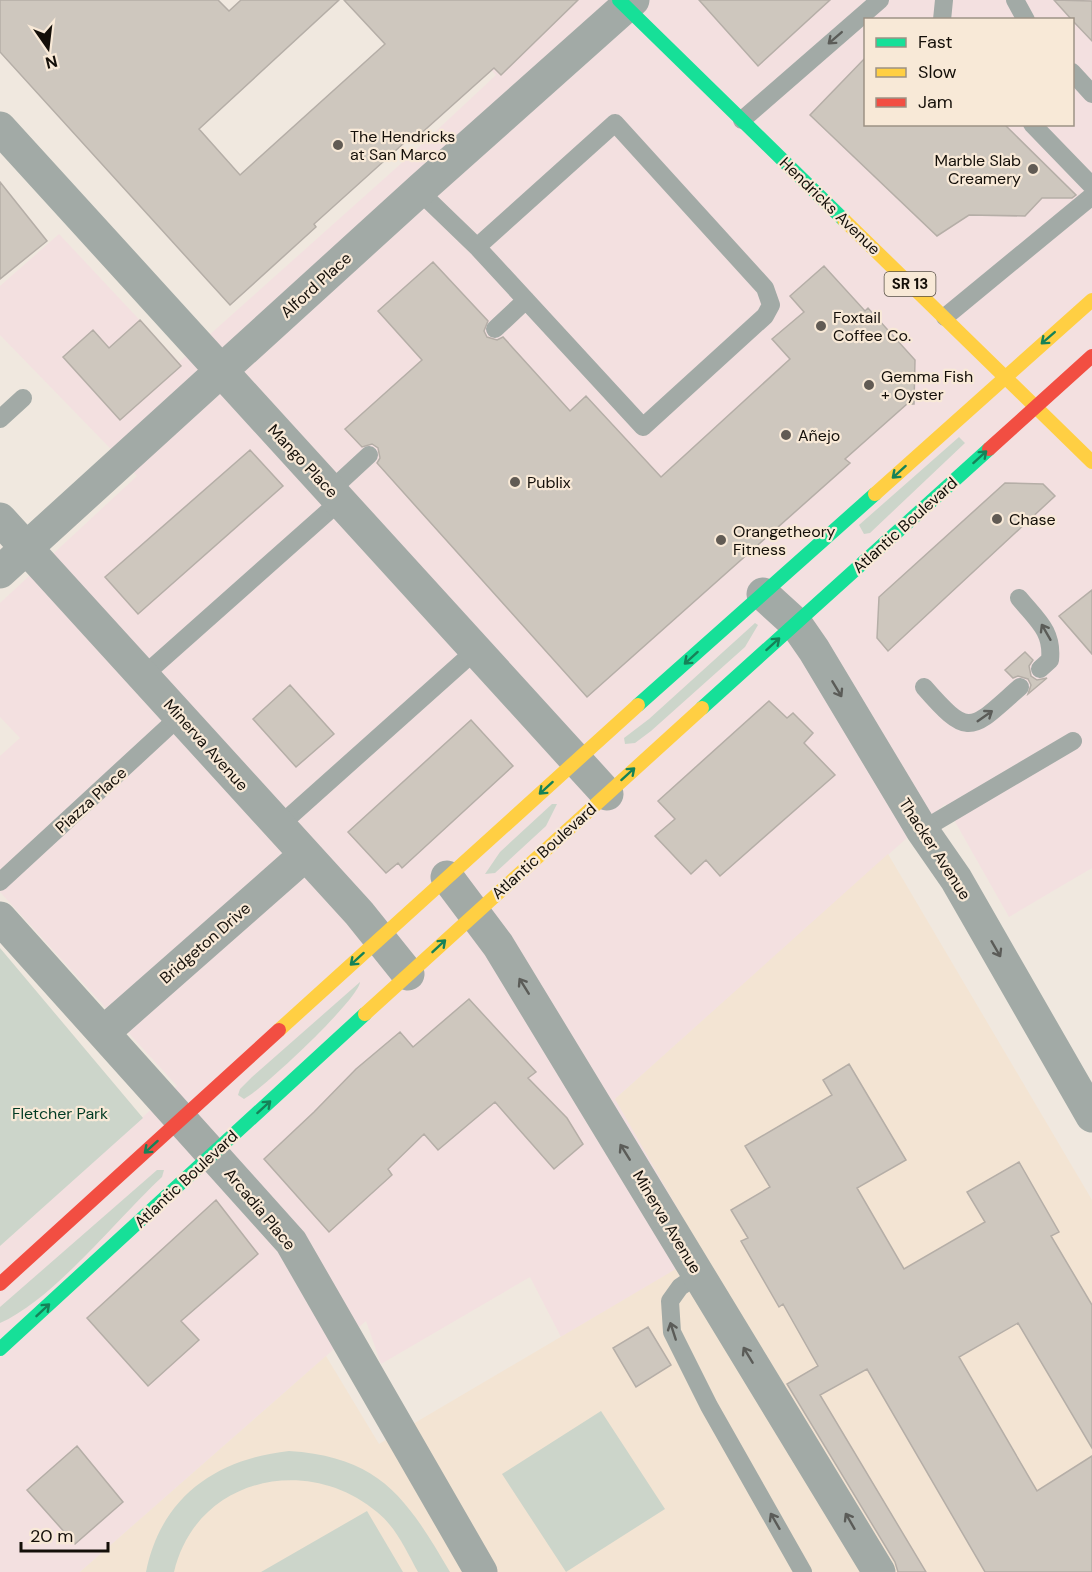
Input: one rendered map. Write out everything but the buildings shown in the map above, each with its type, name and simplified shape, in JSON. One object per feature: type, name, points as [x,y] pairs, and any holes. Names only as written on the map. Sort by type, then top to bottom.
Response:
[{"type":"main road","name":"Hendricks Avenue","points":[[626,2],[742,120],[1092,462]]},
{"type":"main road","points":[[0,1284],[447,877],[1092,300]]},
{"type":"main road","name":"Atlantic Boulevard","points":[[0,1349],[476,912],[1092,356]]},
{"type":"street","name":"Alford Place","points":[[0,572],[626,2]]},
{"type":"street","name":"Mango Place","points":[[0,128],[607,794]]},
{"type":"street","name":"Minerva Avenue","points":[[0,519],[279,826],[380,939],[408,974]]},
{"type":"street","name":"Thacker Avenue","points":[[763,594],[796,624],[921,830],[956,879],[1092,1116]]},
{"type":"street","name":"Bridgeton Drive","points":[[104,1032],[305,855]]},
{"type":"street","name":"Minerva Avenue","points":[[447,877],[476,912],[505,955],[879,1572]]},
{"type":"street","name":"Arcadia Place","points":[[0,918],[291,1242],[481,1572]]},
{"type":"lane","points":[[742,120],[880,0]]},
{"type":"lane","points":[[942,18],[944,0]]},
{"type":"lane","points":[[1015,0],[1025,18]]},
{"type":"lane","points":[[1074,74],[1092,93]]},
{"type":"lane","points":[[419,191],[477,247],[643,427],[765,316],[771,305],[765,288],[615,123],[477,247]]},
{"type":"lane","points":[[1034,126],[1092,186]]},
{"type":"lane","points":[[945,317],[1092,196]]},
{"type":"lane","points":[[495,329],[526,300]]},
{"type":"lane","points":[[0,419],[23,398]]},
{"type":"lane","points":[[143,676],[335,496],[369,455]]},
{"type":"lane","points":[[1019,598],[1045,628],[1052,643],[1050,660],[1040,669]]},
{"type":"lane","points":[[279,826],[476,650]]},
{"type":"lane","points":[[924,687],[951,718],[969,724],[983,720],[1020,687]]},
{"type":"lane","name":"Piazza Place","points":[[0,882],[180,716]]},
{"type":"lane","points":[[921,830],[1073,741]]},
{"type":"lane","points":[[699,1274],[680,1287],[670,1301],[672,1332],[709,1406],[803,1572]]},
{"type":"shaded area","points":[[434,0],[1092,0],[1092,868],[1009,917],[945,804],[615,1099],[704,1253],[561,1337],[530,1277],[381,1364],[366,1321],[80,1572],[0,1572],[0,1246],[177,1086],[0,892],[0,756],[20,738],[0,717],[0,603],[137,476],[0,335],[0,286],[59,234],[179,362],[405,160],[496,75],[430,4]]},
{"type":"shaded area","points":[[888,854],[1092,1200],[1092,1572],[80,1572],[326,1356],[379,1444],[703,1253],[615,1099]]},
{"type":"green space","points":[[959,437],[965,443],[870,533],[864,534],[859,525]]},
{"type":"green space","points":[[755,623],[758,625],[745,647],[651,731],[635,743],[625,744],[624,738],[649,719]]},
{"type":"green space","points":[[552,804],[557,804],[546,826],[495,873],[485,874],[500,852]]},
{"type":"green space","name":"Fletcher Park","points":[[0,948],[143,1118],[0,1246]]},
{"type":"green space","points":[[360,982],[355,992],[328,1024],[288,1063],[244,1099],[238,1095],[240,1089],[252,1077]]},
{"type":"green space","points":[[157,1170],[164,1170],[162,1177],[63,1278],[20,1312],[0,1323],[0,1307]]},
{"type":"green space","points":[[601,1411],[665,1509],[566,1572],[502,1474]]},
{"type":"green space","points":[[289,1451],[321,1455],[347,1462],[388,1486],[420,1523],[450,1572],[418,1572],[400,1540],[384,1518],[349,1494],[319,1483],[288,1480],[258,1485],[229,1496],[205,1515],[186,1540],[174,1572],[146,1572],[153,1546],[164,1523],[196,1486],[238,1463],[263,1455]]},
{"type":"green space","points":[[367,1511],[403,1572],[261,1572]]},
{"type":"traffic: fast","points":[[619,0],[844,220]]},
{"type":"traffic: fast","points":[[702,708],[989,449]]},
{"type":"traffic: fast","points":[[638,705],[875,494]]},
{"type":"traffic: fast","points":[[0,1349],[365,1014]]},
{"type":"traffic: slow","points":[[844,220],[1092,462]]},
{"type":"traffic: slow","points":[[875,494],[1092,300]]},
{"type":"traffic: slow","points":[[279,1030],[638,705]]},
{"type":"traffic: slow","points":[[365,1014],[702,708]]},
{"type":"traffic: jam","points":[[989,449],[1092,356]]},
{"type":"traffic: jam","points":[[0,1284],[279,1030]]},
{"type":"place","name":"The Hendricks at San Marco","points":[[338,145]]},
{"type":"place","name":"Marble Slab Creamery","points":[[1033,169]]},
{"type":"place","name":"Foxtail Coffee Co.","points":[[821,326]]},
{"type":"place","name":"Gemma Fish + Oyster","points":[[869,385]]},
{"type":"place","name":"Añejo","points":[[786,435]]},
{"type":"place","name":"Publix","points":[[515,482]]},
{"type":"place","name":"Chase","points":[[997,519]]},
{"type":"place","name":"Orangetheory Fitness","points":[[721,540]]}]
